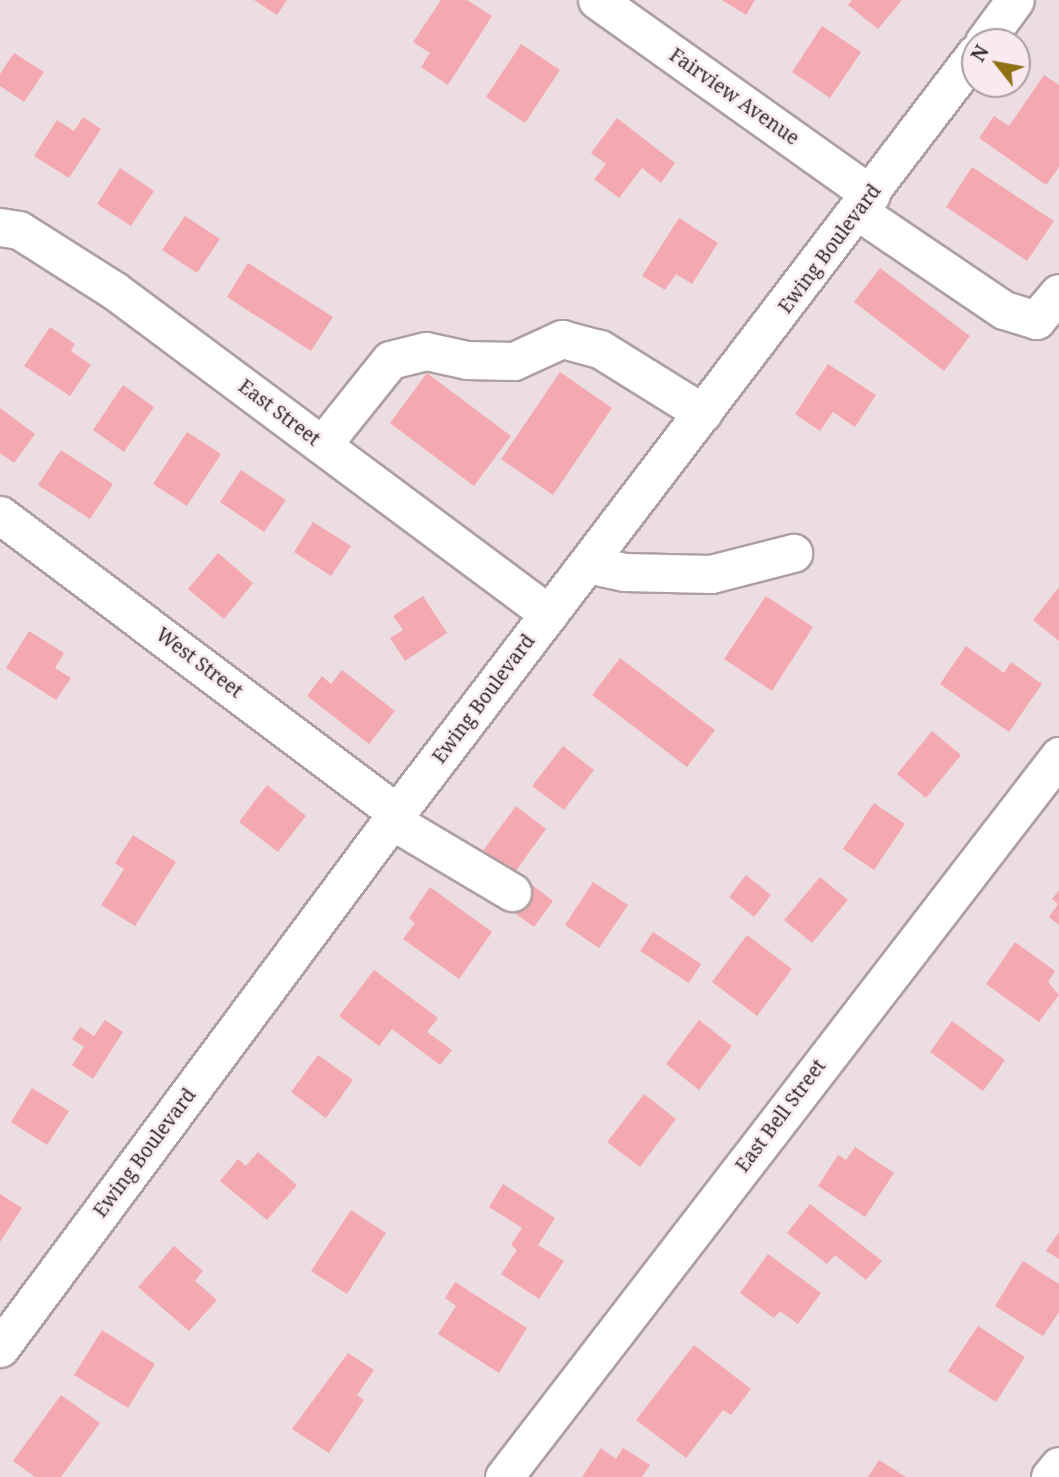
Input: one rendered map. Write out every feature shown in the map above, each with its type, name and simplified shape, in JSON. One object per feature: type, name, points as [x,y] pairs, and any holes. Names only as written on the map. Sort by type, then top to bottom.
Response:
[{"type":"street","name":"Fairview Avenue","points":[[597,0],[1004,310],[1036,320],[1059,293]]},
{"type":"street","points":[[994,28],[1015,0]]},
{"type":"street","name":"Ewing Boulevard","points":[[0,1348],[394,816],[865,203],[961,73]]},
{"type":"street","name":"East Street","points":[[0,227],[19,230],[115,291],[549,614]]},
{"type":"street","points":[[322,445],[390,360],[426,351],[467,360],[514,361],[562,339],[600,349],[704,413]]},
{"type":"street","name":"West Street","points":[[0,515],[394,816],[512,892]]},
{"type":"street","points":[[587,564],[625,572],[711,574],[793,552]]},
{"type":"street","name":"East Bell Street","points":[[504,1477],[1059,756]]},
{"type":"street","points":[[1050,1477],[1059,1466]]},
{"type":"building","points":[[254,0],[287,0],[277,15]]},
{"type":"building","points":[[441,0],[467,0],[492,16],[448,85],[421,67],[430,53],[413,42]]},
{"type":"building","points":[[722,0],[755,0],[746,15]]},
{"type":"building","points":[[852,0],[902,0],[878,29],[848,5]]},
{"type":"building","points":[[822,26],[861,52],[830,98],[792,72]]},
{"type":"building","points":[[521,44],[560,70],[525,123],[486,97]]},
{"type":"building","points":[[14,53],[44,72],[24,102],[0,86],[0,74]]},
{"type":"building","points":[[1044,75],[1059,85],[1059,167],[1046,185],[979,138],[994,116],[1009,126],[1028,98],[1031,98]]},
{"type":"building","points":[[83,117],[101,129],[69,178],[34,156],[57,120],[74,131]]},
{"type":"building","points":[[617,118],[675,163],[661,183],[642,168],[619,198],[594,179],[606,164],[591,153]]},
{"type":"building","points":[[972,167],[1054,221],[1027,261],[946,207]]},
{"type":"building","points":[[120,168],[154,191],[131,226],[97,204]]},
{"type":"building","points":[[185,216],[220,239],[197,273],[162,250]]},
{"type":"building","points":[[679,218],[718,243],[692,284],[676,274],[665,290],[642,276]]},
{"type":"building","points":[[248,263],[333,317],[311,351],[227,297]]},
{"type":"building","points":[[880,268],[970,336],[944,371],[854,302]]},
{"type":"building","points":[[50,327],[75,344],[71,351],[91,365],[70,396],[24,366]]},
{"type":"building","points":[[828,364],[876,395],[855,427],[833,412],[820,431],[795,414]]},
{"type":"building","points":[[560,372],[612,408],[553,495],[501,459]]},
{"type":"building","points":[[427,373],[511,436],[474,486],[390,423]]},
{"type":"building","points":[[123,385],[154,407],[124,452],[93,430]]},
{"type":"building","points":[[0,408],[35,434],[14,463],[0,453]]},
{"type":"building","points":[[187,432],[221,454],[187,506],[153,484]]},
{"type":"building","points":[[61,450],[113,484],[90,519],[38,485]]},
{"type":"building","points":[[241,470],[286,500],[264,532],[220,502]]},
{"type":"building","points":[[313,522],[351,546],[331,576],[294,552]]},
{"type":"building","points":[[218,553],[253,583],[224,619],[188,589]]},
{"type":"building","points":[[1059,587],[1059,641],[1033,620]]},
{"type":"building","points":[[423,596],[447,633],[405,661],[390,638],[403,630],[393,616]]},
{"type":"building","points":[[766,596],[813,627],[772,691],[724,659]]},
{"type":"building","points":[[29,631],[64,653],[55,668],[71,678],[56,700],[6,668]]},
{"type":"building","points":[[966,646],[1004,673],[1011,662],[1042,684],[1009,732],[940,684]]},
{"type":"building","points":[[620,658],[715,730],[687,767],[592,695]]},
{"type":"building","points":[[342,670],[395,711],[369,744],[307,696],[322,676],[331,684]]},
{"type":"building","points":[[932,731],[961,755],[926,798],[897,774]]},
{"type":"building","points":[[563,746],[594,770],[564,810],[532,786]]},
{"type":"building","points":[[267,785],[306,816],[278,852],[239,822]]},
{"type":"building","points":[[874,803],[905,824],[874,870],[843,849]]},
{"type":"building","points":[[516,806],[546,829],[515,872],[553,901],[534,927],[500,902],[476,860]]},
{"type":"building","points":[[133,835],[176,862],[135,926],[101,905],[124,869],[115,863]]},
{"type":"building","points":[[746,875],[771,895],[754,917],[729,897]]},
{"type":"building","points":[[820,877],[848,900],[812,943],[784,920]]},
{"type":"building","points":[[593,882],[628,905],[599,948],[565,925]]},
{"type":"building","points":[[430,887],[492,932],[459,979],[403,939],[415,923],[409,918]]},
{"type":"building","points":[[1059,890],[1059,925],[1049,917],[1058,904],[1052,899]]},
{"type":"building","points":[[653,932],[701,964],[689,983],[640,951]]},
{"type":"building","points":[[747,935],[792,969],[757,1016],[712,982]]},
{"type":"building","points":[[1015,942],[1055,971],[1048,982],[1059,995],[1039,1022],[986,984]]},
{"type":"building","points":[[374,970],[438,1018],[427,1032],[452,1050],[440,1065],[392,1029],[379,1046],[339,1016]]},
{"type":"building","points":[[105,1020],[123,1032],[93,1079],[72,1065],[84,1047],[72,1039],[80,1027],[94,1036]]},
{"type":"building","points":[[699,1020],[732,1046],[699,1090],[666,1064]]},
{"type":"building","points":[[952,1021],[1005,1060],[983,1091],[930,1052]]},
{"type":"building","points":[[318,1055],[353,1080],[326,1118],[291,1092]]},
{"type":"building","points":[[32,1088],[69,1111],[47,1145],[11,1122]]},
{"type":"building","points":[[644,1094],[676,1119],[640,1167],[607,1142]]},
{"type":"building","points":[[855,1147],[894,1173],[865,1217],[818,1186],[838,1155],[846,1160]]},
{"type":"building","points":[[258,1152],[297,1185],[267,1220],[220,1181],[238,1159],[246,1166]]},
{"type":"building","points":[[503,1184],[555,1218],[538,1245],[564,1261],[539,1299],[501,1274],[517,1250],[511,1245],[522,1228],[489,1207]]},
{"type":"building","points":[[0,1194],[22,1208],[0,1242]]},
{"type":"building","points":[[810,1204],[882,1261],[866,1280],[835,1255],[827,1264],[787,1233]]},
{"type":"building","points":[[351,1210],[386,1233],[347,1294],[311,1271]]},
{"type":"building","points":[[1059,1232],[1059,1259],[1046,1251]]},
{"type":"building","points":[[174,1246],[203,1271],[195,1281],[217,1300],[189,1331],[138,1287]]},
{"type":"building","points":[[768,1254],[821,1293],[798,1324],[780,1311],[774,1318],[740,1293]]},
{"type":"building","points":[[1023,1261],[1059,1284],[1059,1312],[1043,1336],[995,1306]]},
{"type":"building","points":[[455,1282],[527,1328],[499,1373],[438,1334],[456,1306],[445,1298]]},
{"type":"building","points":[[978,1326],[1025,1357],[996,1402],[948,1371]]},
{"type":"building","points":[[102,1330],[155,1364],[128,1408],[74,1375]]},
{"type":"building","points":[[694,1345],[751,1389],[731,1415],[723,1410],[686,1458],[636,1420]]},
{"type":"building","points":[[348,1353],[374,1370],[357,1395],[364,1400],[329,1453],[292,1429]]},
{"type":"building","points":[[61,1395],[100,1423],[61,1477],[35,1477],[13,1461]]},
{"type":"building","points":[[601,1448],[616,1459],[623,1448],[650,1465],[642,1477],[582,1477]]},
{"type":"building","points":[[879,1460],[906,1477],[868,1477]]}]
